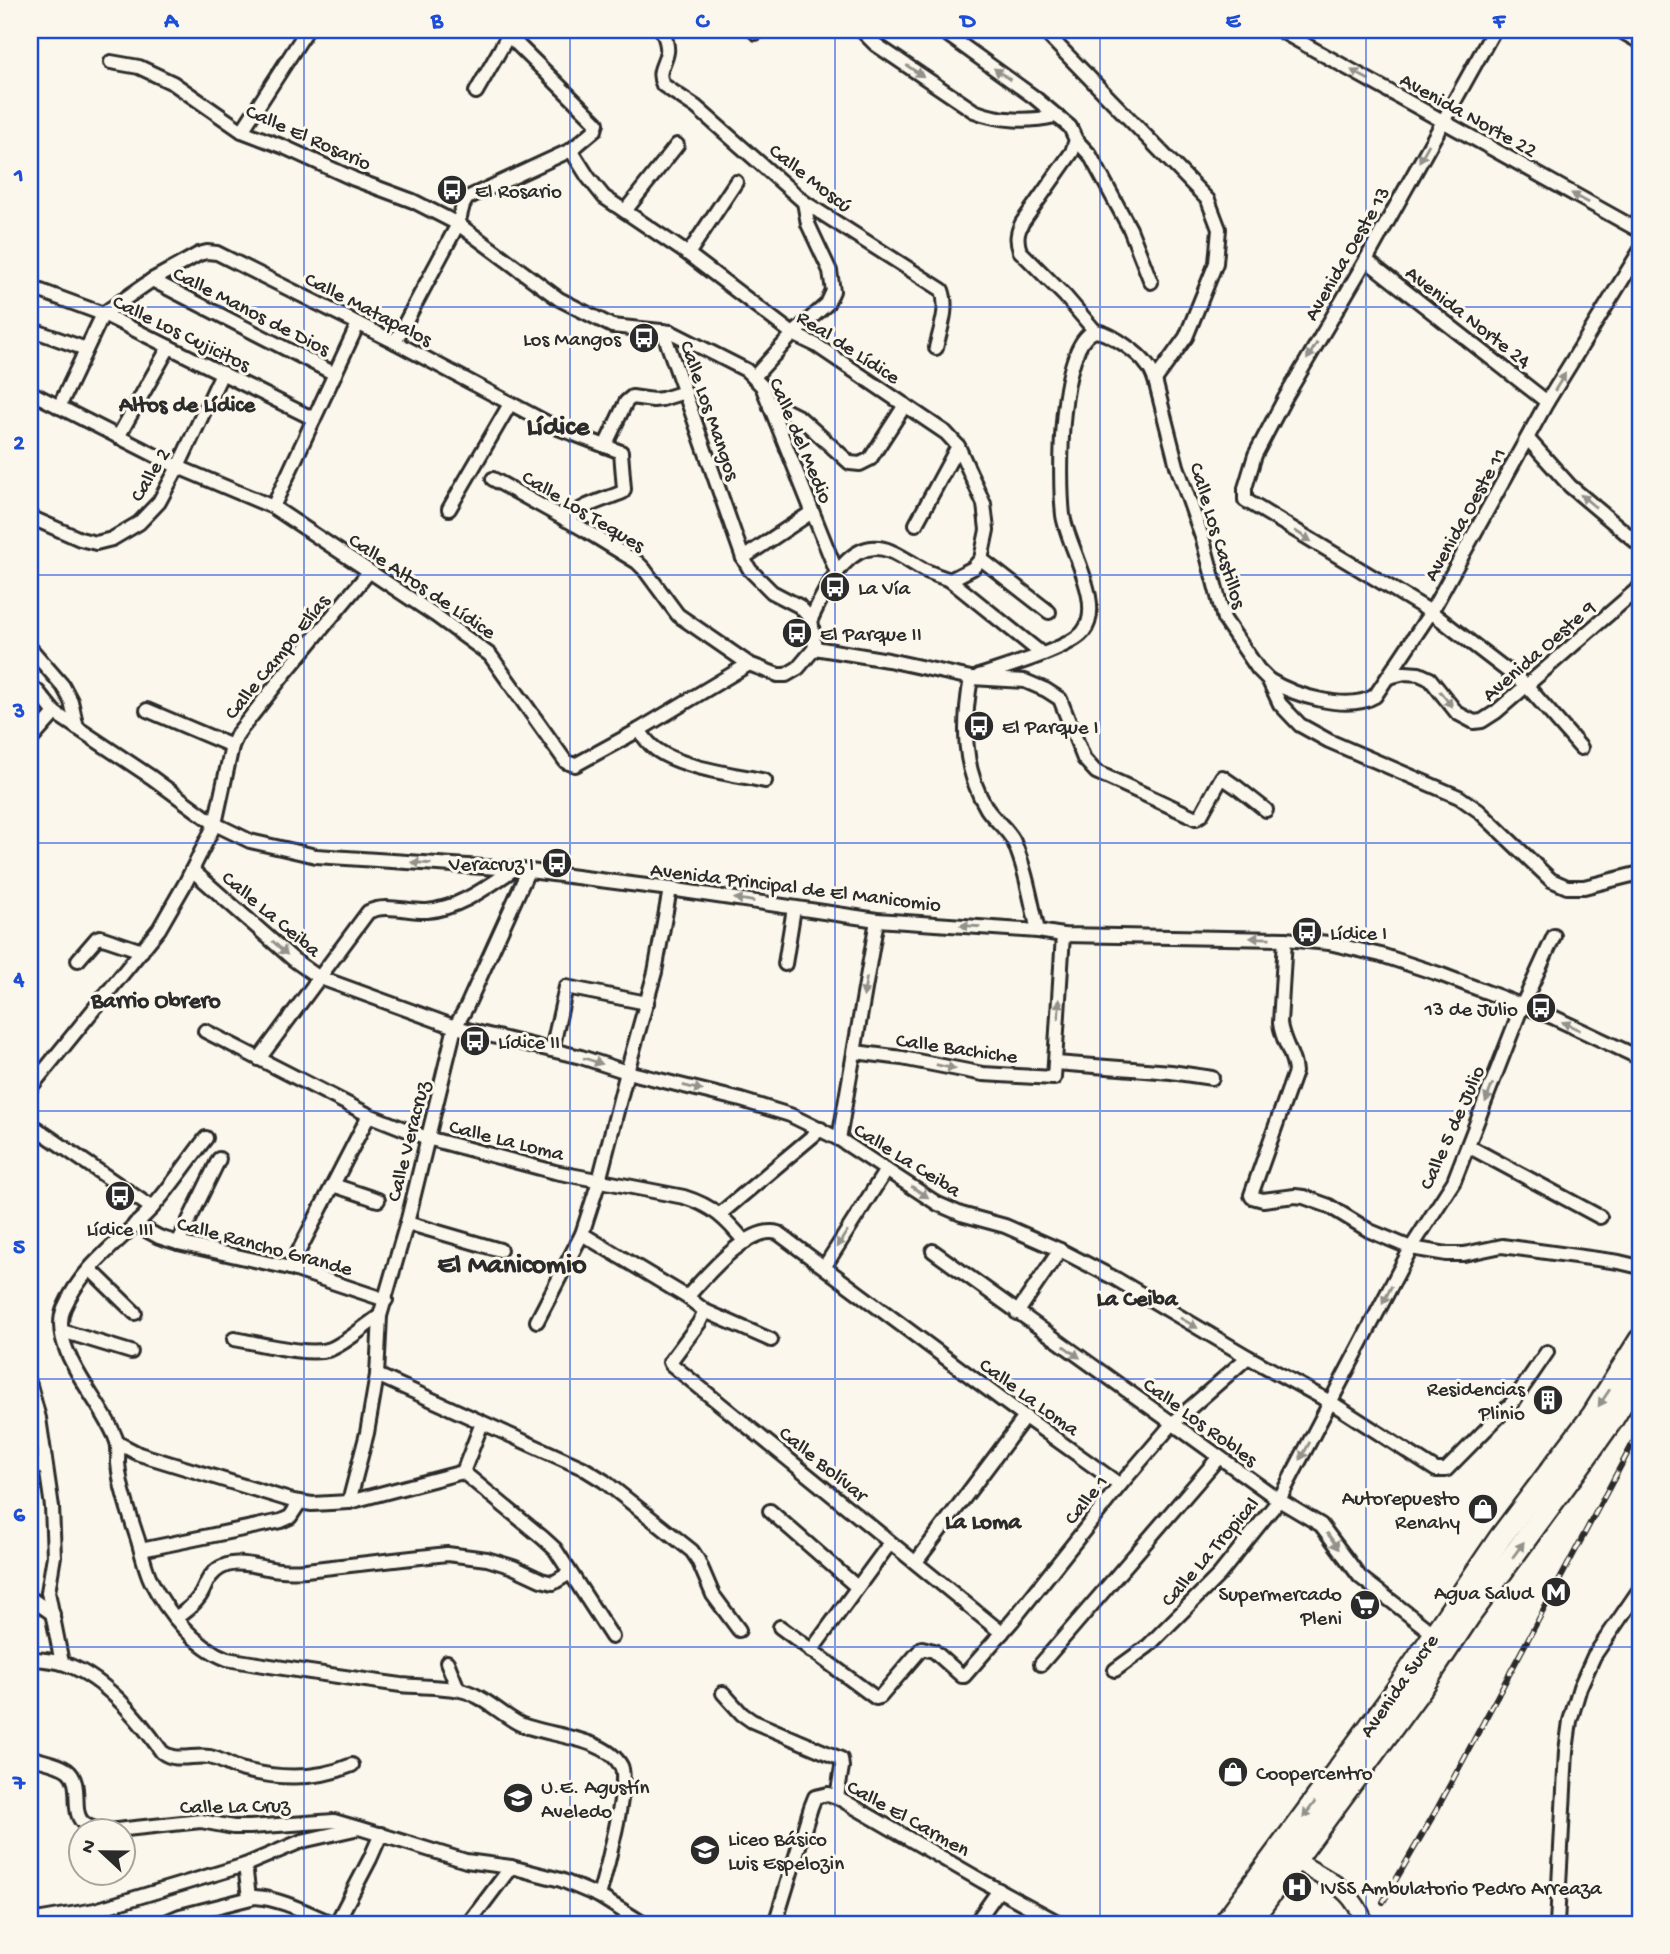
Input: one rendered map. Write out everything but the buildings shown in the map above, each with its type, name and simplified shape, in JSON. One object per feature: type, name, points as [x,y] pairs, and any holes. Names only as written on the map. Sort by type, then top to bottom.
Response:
[{"type":"main road","name":"Avenida Sucre","points":[[1248,1924],[1424,1684],[1442,1640],[1500,1538],[1593,1415],[1640,1340]]},
{"type":"main road","name":"Avenida Sucre","points":[[1224,1924],[1394,1695],[1442,1640],[1597,1440],[1640,1373]]},
{"type":"street","points":[[242,131],[307,30]]},
{"type":"street","name":"Calle Moscú","points":[[662,30],[667,52],[660,71],[663,85],[696,107],[804,202],[942,290],[944,311],[936,348]]},
{"type":"street","points":[[861,30],[875,44],[974,111],[986,116],[1009,119],[1042,119],[1055,116]]},
{"type":"street","points":[[941,30],[1034,97],[1070,127],[1076,140],[1090,155],[1124,219],[1151,282]]},
{"type":"street","points":[[1043,30],[1209,200],[1219,229],[1216,263],[1186,337],[1155,380]]},
{"type":"street","name":"Avenida Norte 22","points":[[1279,30],[1640,231]]},
{"type":"street","name":"Avenida Oeste 13","points":[[1431,612],[1245,500],[1245,488],[1255,455],[1285,398],[1366,260],[1494,30]]},
{"type":"street","points":[[1619,30],[1640,42]]},
{"type":"street","points":[[395,342],[458,224],[467,198],[571,150],[598,127],[597,123],[505,33],[476,92]]},
{"type":"street","name":"Calle El Rosario","points":[[111,62],[139,67],[173,83],[242,131],[413,201],[458,224]]},
{"type":"street","name":"Calle Los Castillos","points":[[1076,140],[1072,152],[1017,232],[1020,251],[1095,331],[1109,335],[1146,362],[1155,380],[1177,466],[1203,540],[1224,619],[1258,669],[1268,678],[1280,704],[1300,725],[1329,741],[1459,797],[1479,811],[1551,880],[1567,887],[1584,887],[1640,873]]},
{"type":"street","points":[[625,211],[677,145]]},
{"type":"street","name":"Real de Lídice","points":[[571,150],[604,197],[688,254],[793,334],[816,345],[946,433],[958,446],[984,504],[987,530],[981,559]]},
{"type":"street","points":[[688,254],[736,182]]},
{"type":"street","points":[[754,377],[793,334],[827,304],[833,291],[830,271],[808,224],[804,202]]},
{"type":"street","name":"Calle Los Mangos","points":[[458,224],[559,299],[612,326],[663,331],[743,558],[750,570],[772,592],[799,606],[811,619]]},
{"type":"street","name":"Avenida Oeste 11","points":[[1268,678],[1284,688],[1334,702],[1356,703],[1375,696],[1431,612],[1547,402],[1640,251]]},
{"type":"street","name":"Calle Matapalos","points":[[60,407],[103,314],[152,280],[199,254],[218,253],[395,342],[510,404],[572,434],[605,446]]},
{"type":"street","name":"Avenida Norte 24","points":[[1366,260],[1547,402]]},
{"type":"street","name":"Calle Manos de Dios","points":[[152,280],[335,374]]},
{"type":"street","name":"Calle Los Cujicitos","points":[[30,287],[103,314],[314,419]]},
{"type":"street","points":[[273,507],[358,324]]},
{"type":"street","points":[[30,329],[86,349]]},
{"type":"street","name":"Calle del Medio","points":[[663,331],[671,332],[746,370],[761,386],[836,573]]},
{"type":"street","points":[[971,678],[1070,642],[1083,632],[1092,610],[1079,559],[1063,514],[1062,462],[1065,396],[1070,369],[1087,336],[1095,331]]},
{"type":"street","points":[[118,437],[169,347]]},
{"type":"street","name":"Calle 2","points":[[30,517],[89,542],[102,542],[139,523],[159,502],[222,373]]},
{"type":"street","name":"Calle Altos de Lídice","points":[[30,392],[178,467],[273,507],[435,615],[491,655],[568,763],[575,765],[639,730],[749,664]]},
{"type":"street","points":[[566,520],[586,506],[624,490],[622,453],[605,446],[626,402],[632,397],[653,400],[685,392]]},
{"type":"street","points":[[30,406],[46,400]]},
{"type":"street","points":[[449,509],[510,404]]},
{"type":"street","points":[[770,407],[799,417],[850,463],[860,464],[870,459],[905,405]]},
{"type":"street","points":[[1528,439],[1570,485],[1640,545]]},
{"type":"street","points":[[916,524],[958,446]]},
{"type":"street","name":"Calle Los Teques","points":[[493,479],[637,562],[678,615],[749,664],[778,675],[786,674],[799,668],[815,648]]},
{"type":"street","points":[[743,558],[812,512]]},
{"type":"street","points":[[1042,654],[950,580],[889,550],[873,549],[850,556],[828,583],[811,619],[815,648],[971,678],[1025,681],[1046,690],[1060,699],[1084,759],[1096,772],[1196,818],[1201,816],[1222,777],[1266,810]]},
{"type":"street","points":[[950,580],[973,569],[981,559],[1049,612]]},
{"type":"street","name":"Calle Campo Elías","points":[[30,1088],[159,929],[215,824],[232,747],[238,733],[369,572]]},
{"type":"street","name":"Avenida Oeste 9","points":[[1389,677],[1405,673],[1419,674],[1430,679],[1457,713],[1474,722],[1482,721],[1640,587]]},
{"type":"street","points":[[1431,612],[1526,685],[1581,748]]},
{"type":"street","points":[[30,648],[63,686],[71,701],[77,728]]},
{"type":"street","points":[[971,678],[965,726],[971,771],[989,812],[1013,840],[1038,931]]},
{"type":"street","name":"Avenida Principal de El Manicomio","points":[[30,685],[55,713],[151,777],[215,824],[250,841],[316,856],[514,869],[877,920],[1063,935],[1285,939],[1329,943],[1381,955],[1442,975],[1555,1018],[1636,1057]]},
{"type":"street","points":[[147,710],[232,747]]},
{"type":"street","points":[[30,741],[55,713]]},
{"type":"street","points":[[639,730],[650,745],[692,766],[765,781]]},
{"type":"street","points":[[260,1059],[368,912],[378,908],[424,911],[444,909],[472,896],[514,869]]},
{"type":"street","name":"Calle La Ceiba","points":[[192,870],[294,960],[318,977],[455,1027],[552,1050],[790,1115],[839,1139],[938,1204],[1005,1227],[1060,1250],[1116,1279],[1248,1357],[1332,1402],[1430,1467],[1441,1471],[1446,1470],[1512,1403],[1547,1352]]},
{"type":"street","name":"Calle Veracruz","points":[[349,1502],[363,1453],[377,1375],[380,1315],[407,1223],[455,1027],[528,871]]},
{"type":"street","points":[[537,1321],[582,1234],[599,1181],[626,1072],[655,972],[670,889]]},
{"type":"street","points":[[785,964],[794,908]]},
{"type":"street","points":[[839,1139],[877,920]]},
{"type":"street","points":[[1063,935],[1056,1063],[1212,1078]]},
{"type":"street","name":"Calle 5 de Julio","points":[[1332,1402],[1411,1248],[1454,1181],[1522,1006],[1554,936]]},
{"type":"street","points":[[78,960],[97,937],[142,951]]},
{"type":"street","points":[[1285,939],[1280,1023],[1282,1037],[1294,1063],[1295,1072],[1251,1195],[1257,1200],[1304,1197],[1329,1206],[1370,1231],[1411,1248],[1464,1254],[1502,1246],[1640,1267]]},
{"type":"street","points":[[552,1050],[566,987],[647,1003]]},
{"type":"street","name":"Calle La Loma","points":[[205,1031],[369,1115],[427,1138],[516,1163],[684,1196],[720,1214],[745,1242]]},
{"type":"street","name":"Calle Bachiche","points":[[855,1052],[983,1074],[1054,1077],[1056,1063]]},
{"type":"street","points":[[290,1268],[369,1115]]},
{"type":"street","name":"Calle Rancho Grande","points":[[30,1124],[152,1208]]},
{"type":"street","points":[[720,1214],[821,1129]]},
{"type":"street","points":[[206,1138],[152,1208],[79,1282],[61,1320],[67,1351],[75,1369],[118,1443],[124,1496],[151,1581],[187,1632],[210,1651],[227,1659],[421,1688],[458,1689],[522,1724],[605,1749],[621,1764],[624,1783],[612,1851],[599,1896]]},
{"type":"street","points":[[1468,1146],[1600,1217]]},
{"type":"street","points":[[178,1243],[219,1159]]},
{"type":"street","points":[[825,1266],[886,1170]]},
{"type":"street","points":[[333,1185],[378,1200]]},
{"type":"street","points":[[407,1223],[500,1250]]},
{"type":"street","name":"Calle Rancho Grande","points":[[135,1224],[159,1237],[178,1243],[290,1268],[386,1300]]},
{"type":"street","name":"Calle La Loma","points":[[687,1297],[721,1259],[745,1242],[766,1232],[778,1233],[1120,1485]]},
{"type":"street","points":[[582,1234],[687,1297],[705,1311],[771,1340]]},
{"type":"street","points":[[1017,1313],[1060,1250]]},
{"type":"street","name":"Calle Los Robles","points":[[933,1251],[1279,1500],[1321,1525],[1352,1570],[1442,1640]]},
{"type":"street","points":[[90,1269],[135,1312]]},
{"type":"street","name":"Calle Bolívar","points":[[705,1311],[671,1364],[1002,1633]]},
{"type":"street","points":[[234,1339],[321,1352],[343,1342],[380,1315]]},
{"type":"street","points":[[62,1331],[131,1352]]},
{"type":"street","name":"Calle 1","points":[[811,1651],[878,1698],[922,1648],[934,1651],[964,1676],[1173,1423],[1248,1357]]},
{"type":"street","points":[[377,1375],[583,1468],[604,1481],[692,1551],[713,1595],[739,1630]]},
{"type":"street","points":[[30,1385],[39,1418],[52,1507],[54,1556],[48,1592],[62,1663]]},
{"type":"street","name":"Calle La Tropical","points":[[1115,1670],[1147,1646],[1219,1575],[1279,1500],[1332,1402]]},
{"type":"street","points":[[916,1562],[1025,1417]]},
{"type":"street","points":[[463,1472],[482,1423]]},
{"type":"street","points":[[118,1443],[139,1454],[300,1502],[349,1502],[463,1472]]},
{"type":"street","points":[[1041,1664],[1219,1457]]},
{"type":"street","points":[[30,1461],[46,1468]]},
{"type":"street","points":[[463,1472],[555,1549],[612,1637]]},
{"type":"street","points":[[141,1550],[281,1521],[290,1517],[300,1502]]},
{"type":"street","points":[[771,1511],[857,1587]]},
{"type":"street","points":[[780,1627],[811,1651],[890,1542]]},
{"type":"street","points":[[175,1618],[199,1598],[211,1576],[219,1568],[233,1563],[278,1570],[306,1570],[447,1554],[487,1559],[553,1583],[570,1573]]},
{"type":"street","points":[[1557,1924],[1570,1721],[1580,1687],[1594,1656],[1640,1590]]},
{"type":"street","points":[[30,1598],[53,1614]]},
{"type":"street","points":[[30,1658],[62,1663],[82,1672],[113,1695],[162,1752],[169,1756],[211,1757],[240,1769],[303,1777],[336,1772],[352,1765]]},
{"type":"street","points":[[447,1662],[458,1689]]},
{"type":"street","points":[[723,1693],[741,1714],[752,1721],[841,1759],[837,1797]]},
{"type":"street","name":"Calle La Cruz","points":[[30,1758],[69,1772],[76,1786],[80,1820],[88,1827],[96,1829],[107,1831],[201,1821],[233,1827],[334,1821],[359,1828]]},
{"type":"street","name":"Calle El Carmen","points":[[775,1924],[816,1797],[828,1794],[1061,1924]]},
{"type":"street","points":[[30,1921],[95,1910],[245,1865],[302,1841],[359,1828],[466,1861],[511,1867],[561,1880],[599,1896],[638,1922]]},
{"type":"street","points":[[161,1924],[249,1897],[267,1898],[335,1924],[381,1834]]},
{"type":"street","points":[[1295,1860],[1341,1888],[1356,1904],[1366,1924]]},
{"type":"street","points":[[245,1865],[249,1897]]},
{"type":"street","points":[[468,1924],[511,1867]]},
{"type":"street","points":[[975,1924],[999,1890]]},
{"type":"railway","points":[[1383,1902],[1437,1809],[1640,1430]]},
{"type":"place","name":"El Rosario","points":[[452,190]]},
{"type":"place","name":"Los Mangos","points":[[644,338]]},
{"type":"place","name":"La Vía","points":[[835,587]]},
{"type":"place","name":"El Parque II","points":[[797,633]]},
{"type":"place","name":"El Parque I","points":[[979,726]]},
{"type":"place","name":"Veracruz I","points":[[557,863]]},
{"type":"place","name":"Lídice I","points":[[1307,932]]},
{"type":"place","name":"13 de Julio","points":[[1541,1008]]},
{"type":"place","name":"Lídice II","points":[[475,1041]]},
{"type":"place","name":"Lídice III","points":[[120,1196]]},
{"type":"place","name":"Residencias Plinio","points":[[1548,1400]]},
{"type":"place","name":"Autorepuesto Renahy","points":[[1483,1509]]},
{"type":"place","name":"Agua Salud","points":[[1556,1592]]},
{"type":"place","name":"Supermercado Pleni","points":[[1365,1605]]},
{"type":"place","name":"Coopercentro","points":[[1233,1772]]},
{"type":"place","name":"U.E. Agustín Aveledo","points":[[518,1798]]},
{"type":"place","name":"Liceo Básico Luis Espelozin","points":[[705,1850]]},
{"type":"place","name":"IVSS Ambulatorio Pedro Arreaza","points":[[1297,1887]]},
{"type":"district","name":"Altos de Lídice","points":[[187,403]]},
{"type":"district","name":"Lídice","points":[[558,424]]},
{"type":"district","name":"Barrio Obrero","points":[[156,999]]},
{"type":"district","name":"El Manicomio","points":[[512,1262]]},
{"type":"district","name":"La Ceiba","points":[[1137,1297]]},
{"type":"district","name":"La Loma","points":[[983,1520]]}]
